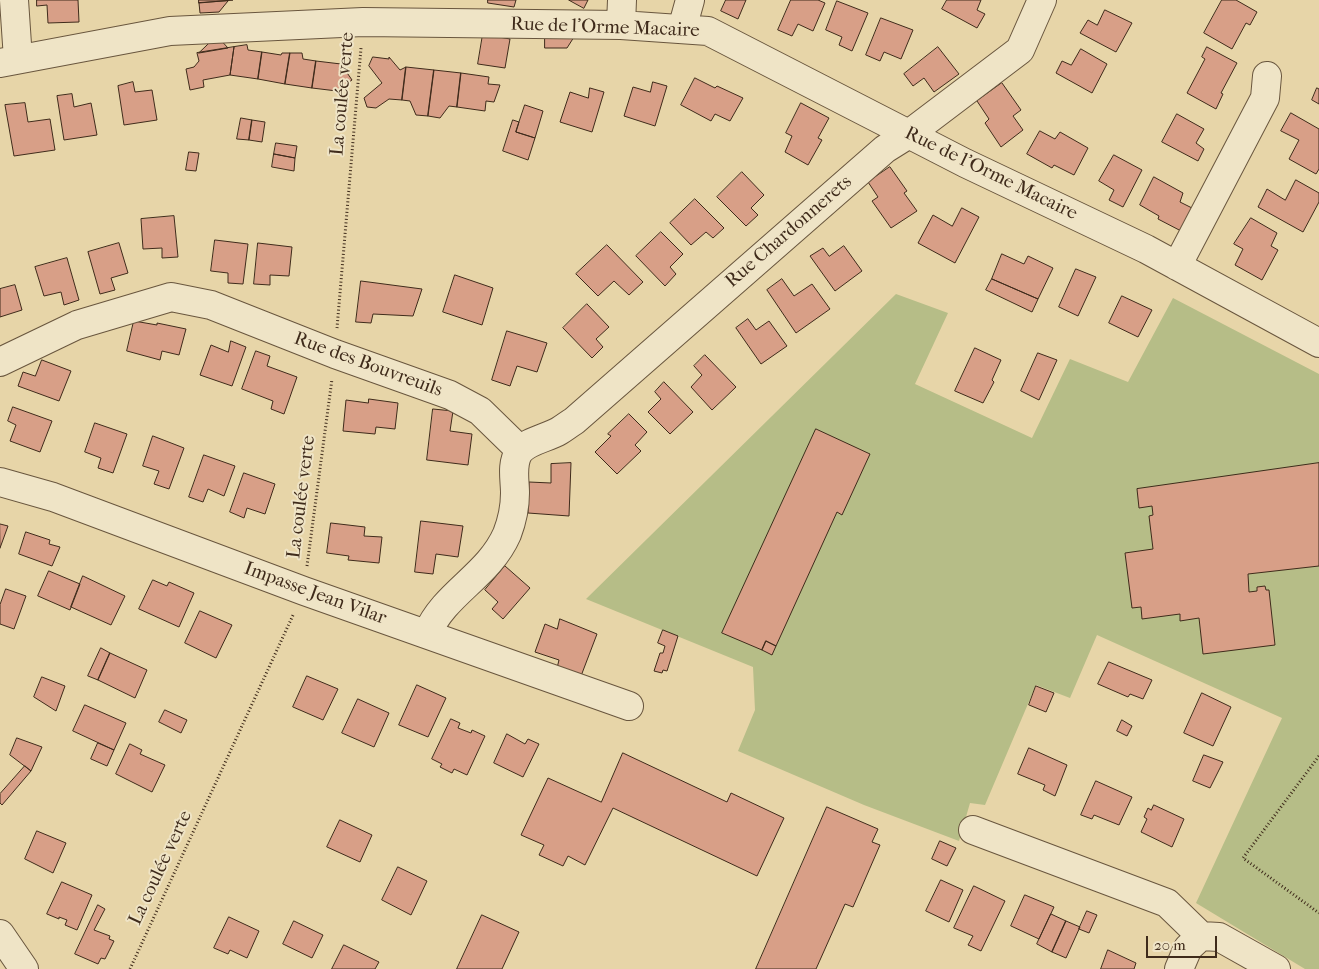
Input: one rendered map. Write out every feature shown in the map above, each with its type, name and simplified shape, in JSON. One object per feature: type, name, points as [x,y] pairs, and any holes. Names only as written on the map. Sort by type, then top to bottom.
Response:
[{"type":"street","points":[[9,61],[14,0]]},
{"type":"street","points":[[682,29],[690,0]]},
{"type":"street","name":"Rue Chardonnerets","points":[[520,450],[528,444],[560,430],[574,420],[885,149],[909,134],[1020,50],[1042,0]]},
{"type":"street","name":"Rue de l'Orme Macaire","points":[[9,61],[170,32],[363,22],[621,13],[682,29],[708,31],[965,163],[1146,249],[1319,343]]},
{"type":"street","points":[[1177,266],[1265,98],[1267,76]]},
{"type":"street","name":"Rue des Bouvreuils","points":[[0,362],[77,326],[171,297],[211,305],[335,354],[450,395],[480,411],[520,450]]},
{"type":"street","points":[[427,634],[438,613],[485,568],[504,540],[514,507],[514,467],[520,450]]},
{"type":"street","name":"Impasse Jean Vilar","points":[[0,482],[52,497],[304,591],[629,706]]},
{"type":"street","points":[[973,830],[1167,903],[1201,936],[1219,937],[1276,969]]},
{"type":"street","points":[[0,934],[24,969]]},
{"type":"street","points":[[1179,969],[1188,948],[1201,936]]},
{"type":"path","name":"La coulée verte","points":[[130,969],[304,591],[335,354],[363,22]]},
{"type":"path","points":[[1319,756],[1243,858],[1319,913]]},
{"type":"green space","points":[[896,294],[948,313],[915,384],[1032,438],[1070,359],[1128,382],[1173,298],[1319,374],[1319,969],[1305,969],[1196,903],[1282,718],[1097,635],[1070,698],[1036,685],[985,805],[970,803],[959,841],[864,805],[738,751],[755,710],[753,667],[586,599]]},
{"type":"building","points":[[37,0],[78,0],[79,22],[48,23],[47,5],[37,6]]},
{"type":"building","points":[[199,0],[233,0],[199,3]]},
{"type":"building","points":[[488,0],[516,0],[514,7],[488,3]]},
{"type":"building","points":[[569,0],[588,0],[584,8]]},
{"type":"building","points":[[726,0],[746,0],[738,19],[721,11]]},
{"type":"building","points":[[791,0],[818,0],[825,3],[813,31],[798,24],[792,36],[778,30]]},
{"type":"building","points":[[947,0],[981,0],[977,10],[985,14],[977,28],[942,9]]},
{"type":"building","points":[[1222,0],[1236,0],[1257,12],[1250,25],[1246,23],[1232,49],[1204,33]]},
{"type":"building","points":[[228,1],[219,12],[200,13],[199,3]]},
{"type":"building","points":[[837,1],[868,13],[852,51],[839,45],[842,37],[826,30]]},
{"type":"building","points":[[1105,10],[1132,23],[1116,52],[1080,33],[1088,20],[1097,25]]},
{"type":"building","points":[[881,18],[913,30],[901,59],[884,52],[880,61],[866,55]]},
{"type":"building","points":[[483,34],[510,39],[505,68],[478,64]]},
{"type":"building","points":[[217,36],[228,48],[199,53]]},
{"type":"building","points":[[545,36],[574,37],[567,48],[545,48]]},
{"type":"building","points":[[247,45],[248,50],[262,52],[258,79],[230,75],[234,47]]},
{"type":"building","points":[[234,47],[230,75],[203,80],[204,87],[190,90],[186,69],[194,67],[199,61],[197,53]]},
{"type":"building","points":[[938,47],[959,74],[934,92],[924,78],[913,86],[904,74]]},
{"type":"building","points":[[1207,47],[1237,63],[1221,93],[1223,94],[1216,109],[1187,93],[1205,59],[1202,57]]},
{"type":"building","points":[[1081,49],[1107,64],[1092,93],[1056,73],[1062,61],[1071,65]]},
{"type":"building","points":[[262,52],[281,55],[282,53],[290,53],[285,84],[258,79]]},
{"type":"building","points":[[290,53],[302,53],[303,59],[316,61],[312,88],[285,84]]},
{"type":"building","points":[[373,57],[389,59],[389,57],[400,70],[406,67],[402,100],[389,99],[376,108],[367,107],[364,98],[382,83],[369,66]]},
{"type":"building","points":[[316,61],[341,64],[352,80],[337,91],[312,88]]},
{"type":"building","points":[[406,67],[434,70],[428,116],[416,115],[410,101],[402,100]]},
{"type":"building","points":[[434,70],[461,73],[457,107],[449,106],[440,118],[428,116]]},
{"type":"building","points":[[461,73],[489,77],[488,84],[500,85],[494,102],[486,101],[485,111],[457,107]]},
{"type":"building","points":[[695,78],[715,88],[717,86],[743,98],[730,121],[715,114],[711,121],[681,105]]},
{"type":"building","points":[[133,82],[135,92],[152,90],[157,120],[124,125],[118,86]]},
{"type":"building","points":[[653,82],[667,86],[655,126],[624,116],[633,87],[650,92]]},
{"type":"building","points":[[1002,83],[1021,110],[1013,116],[1023,130],[1001,147],[985,123],[989,119],[977,101]]},
{"type":"building","points":[[590,88],[604,92],[592,132],[560,122],[570,92],[588,98]]},
{"type":"building","points":[[1317,88],[1319,89],[1319,104],[1312,100]]},
{"type":"building","points":[[72,94],[74,107],[91,103],[97,135],[64,140],[57,96]]},
{"type":"building","points":[[25,103],[28,122],[50,119],[55,150],[14,156],[5,105]]},
{"type":"building","points":[[801,103],[829,118],[818,138],[822,140],[808,165],[785,152],[792,136],[786,133]]},
{"type":"building","points":[[525,105],[543,111],[535,138],[516,132]]},
{"type":"building","points":[[1291,113],[1319,129],[1319,169],[1316,174],[1289,159],[1299,140],[1281,131]]},
{"type":"building","points":[[1177,114],[1204,129],[1196,143],[1204,149],[1198,161],[1162,142]]},
{"type":"building","points":[[241,118],[252,120],[249,140],[237,139]]},
{"type":"building","points":[[252,120],[265,122],[262,142],[249,140]]},
{"type":"building","points":[[513,120],[519,122],[516,132],[535,138],[528,160],[503,151]]},
{"type":"building","points":[[1040,131],[1055,139],[1060,132],[1088,148],[1074,175],[1054,165],[1052,168],[1027,154]]},
{"type":"building","points":[[276,143],[297,146],[295,158],[274,154]]},
{"type":"building","points":[[189,152],[199,153],[196,171],[186,170]]},
{"type":"building","points":[[274,154],[295,158],[294,171],[272,167]]},
{"type":"building","points":[[1114,155],[1142,170],[1123,207],[1109,200],[1114,190],[1099,181]]},
{"type":"building","points":[[890,167],[907,191],[904,193],[917,211],[891,228],[872,201],[878,197],[868,182]]},
{"type":"building","points":[[742,172],[764,195],[751,208],[758,215],[746,226],[717,197]]},
{"type":"building","points":[[1154,177],[1183,193],[1180,202],[1196,210],[1183,232],[1158,219],[1159,216],[1140,205]]},
{"type":"building","points":[[1296,180],[1319,193],[1319,202],[1303,232],[1258,207],[1267,189],[1285,200]]},
{"type":"building","points":[[695,199],[724,228],[713,238],[706,232],[691,245],[670,223]]},
{"type":"building","points":[[962,208],[979,217],[955,263],[918,243],[933,215],[952,226]]},
{"type":"building","points":[[174,216],[178,257],[162,258],[162,248],[143,249],[141,219]]},
{"type":"building","points":[[1251,218],[1277,233],[1271,246],[1278,250],[1262,280],[1235,265],[1243,249],[1234,244]]},
{"type":"building","points":[[661,232],[683,254],[670,267],[676,274],[665,286],[636,256]]},
{"type":"building","points":[[215,240],[248,244],[243,284],[228,283],[228,273],[211,271]]},
{"type":"building","points":[[119,243],[128,273],[111,278],[115,290],[100,294],[88,252]]},
{"type":"building","points":[[258,243],[292,247],[289,276],[270,275],[270,285],[254,284]]},
{"type":"building","points":[[607,245],[643,282],[629,295],[614,281],[598,296],[576,274]]},
{"type":"building","points":[[844,246],[862,271],[835,291],[810,256],[823,248],[829,256]]},
{"type":"building","points":[[1002,254],[1024,264],[1028,256],[1053,268],[1038,299],[992,279]]},
{"type":"building","points":[[67,258],[79,300],[64,305],[61,292],[44,296],[35,267]]},
{"type":"building","points":[[1076,269],[1096,277],[1078,316],[1059,307]]},
{"type":"building","points":[[455,275],[493,288],[482,325],[443,312]]},
{"type":"building","points":[[782,279],[794,296],[812,284],[830,309],[796,333],[767,290]]},
{"type":"building","points":[[992,279],[1038,299],[1032,312],[986,290]]},
{"type":"building","points":[[361,281],[422,289],[413,316],[373,314],[371,323],[356,322]]},
{"type":"building","points":[[15,285],[22,310],[0,317],[0,289]]},
{"type":"building","points":[[1122,296],[1152,310],[1138,337],[1109,323]]},
{"type":"building","points":[[587,304],[609,327],[596,339],[603,347],[592,358],[563,328]]},
{"type":"building","points":[[748,319],[756,330],[769,321],[787,346],[761,364],[736,328]]},
{"type":"building","points":[[134,321],[157,325],[157,323],[186,329],[179,355],[162,351],[160,360],[127,351]]},
{"type":"building","points":[[507,331],[547,343],[537,372],[517,366],[510,386],[492,380]]},
{"type":"building","points":[[231,341],[246,347],[232,386],[200,375],[211,345],[228,352]]},
{"type":"building","points":[[975,348],[1001,360],[992,380],[994,382],[983,403],[955,391]]},
{"type":"building","points":[[256,351],[270,356],[267,366],[297,377],[284,414],[271,409],[273,401],[242,389]]},
{"type":"building","points":[[1038,353],[1057,360],[1039,400],[1021,391]]},
{"type":"building","points":[[705,355],[736,387],[712,410],[691,387],[702,375],[694,366]]},
{"type":"building","points":[[42,360],[71,371],[59,401],[18,386],[23,372],[35,376]]},
{"type":"building","points":[[664,382],[693,412],[670,434],[648,412],[661,399],[655,392]]},
{"type":"building","points":[[369,399],[398,403],[395,429],[376,427],[375,434],[343,431],[346,400],[368,403]]},
{"type":"building","points":[[13,407],[52,421],[40,452],[10,441],[16,425],[8,421]]},
{"type":"building","points":[[433,409],[453,411],[450,431],[472,434],[468,465],[427,460]]},
{"type":"building","points":[[629,414],[647,432],[635,445],[641,451],[617,474],[595,452],[611,436],[608,434]]},
{"type":"building","points":[[95,423],[127,434],[113,473],[98,468],[101,458],[85,452]]},
{"type":"building","points":[[816,429],[870,454],[842,515],[837,512],[776,646],[766,641],[762,650],[722,633]]},
{"type":"building","points":[[153,436],[184,448],[169,489],[154,484],[159,471],[143,466]]},
{"type":"building","points":[[204,455],[235,466],[224,496],[208,489],[203,502],[189,497]]},
{"type":"building","points":[[571,463],[569,516],[528,513],[529,482],[551,483],[551,464]]},
{"type":"building","points":[[1319,463],[1319,566],[1248,574],[1249,592],[1257,591],[1257,587],[1265,586],[1266,590],[1269,590],[1275,645],[1203,654],[1199,618],[1180,621],[1180,614],[1142,619],[1141,607],[1132,608],[1125,553],[1153,549],[1149,516],[1153,515],[1152,506],[1139,508],[1137,489]]},
{"type":"building","points":[[244,473],[275,484],[265,514],[247,508],[244,518],[230,512]]},
{"type":"building","points":[[421,521],[463,526],[458,557],[436,554],[433,574],[415,572]]},
{"type":"building","points":[[331,523],[365,527],[364,536],[382,537],[379,563],[348,560],[349,556],[327,553]]},
{"type":"building","points":[[0,524],[8,526],[0,548]]},
{"type":"building","points":[[26,532],[50,540],[49,544],[60,547],[52,566],[19,554]]},
{"type":"building","points":[[505,566],[530,588],[503,619],[492,609],[498,602],[485,590]]},
{"type":"building","points":[[49,571],[80,584],[70,610],[38,596]]},
{"type":"building","points":[[83,576],[125,596],[111,625],[71,607]]},
{"type":"building","points":[[153,580],[167,586],[169,582],[194,593],[179,627],[139,609]]},
{"type":"building","points":[[6,589],[26,596],[14,629],[0,624],[0,605]]},
{"type":"building","points":[[200,611],[232,625],[216,658],[185,643]]},
{"type":"building","points":[[560,619],[597,634],[581,676],[557,668],[559,660],[535,652],[545,624],[557,629]]},
{"type":"building","points":[[663,630],[678,636],[667,671],[663,670],[662,673],[654,671],[660,653],[663,653],[665,646],[658,643]]},
{"type":"building","points":[[766,641],[776,646],[772,655],[762,650]]},
{"type":"building","points":[[101,648],[110,653],[98,680],[88,676]]},
{"type":"building","points":[[110,653],[147,670],[135,698],[98,680]]},
{"type":"building","points":[[1109,662],[1152,680],[1143,699],[1130,694],[1128,697],[1098,684]]},
{"type":"building","points":[[307,676],[338,689],[323,720],[293,707]]},
{"type":"building","points":[[42,677],[65,686],[56,711],[34,697]]},
{"type":"building","points":[[417,685],[446,698],[428,737],[399,725]]},
{"type":"building","points":[[1036,686],[1054,693],[1046,712],[1029,705]]},
{"type":"building","points":[[1202,693],[1231,707],[1213,746],[1184,733]]},
{"type":"building","points":[[358,699],[389,713],[374,747],[342,733]]},
{"type":"building","points":[[85,705],[126,723],[114,750],[73,731]]},
{"type":"building","points":[[165,710],[187,720],[181,733],[159,722]]},
{"type":"building","points":[[451,719],[460,723],[458,728],[471,733],[472,730],[485,736],[467,775],[454,769],[452,773],[440,767],[442,764],[432,759]]},
{"type":"building","points":[[1122,720],[1132,726],[1127,736],[1117,731]]},
{"type":"building","points":[[507,734],[525,744],[528,739],[539,744],[523,777],[494,763]]},
{"type":"building","points":[[17,738],[42,747],[31,771],[10,755]]},
{"type":"building","points":[[98,743],[114,750],[107,766],[91,759]]},
{"type":"building","points":[[130,744],[142,750],[140,754],[165,765],[152,792],[116,774]]},
{"type":"building","points":[[1029,748],[1067,765],[1055,796],[1043,790],[1045,785],[1018,774]]},
{"type":"building","points":[[623,753],[727,802],[731,793],[784,818],[757,876],[613,808],[585,865],[568,856],[563,866],[539,855],[544,845],[521,835],[548,778],[601,802]]},
{"type":"building","points":[[1204,755],[1223,762],[1210,788],[1193,781]]},
{"type":"building","points":[[25,766],[31,771],[2,805],[0,803],[0,794]]},
{"type":"building","points":[[1096,781],[1132,797],[1119,825],[1094,815],[1092,819],[1081,815]]},
{"type":"building","points":[[1154,805],[1184,819],[1172,847],[1141,832],[1147,819],[1144,817],[1148,808],[1151,810]]},
{"type":"building","points":[[827,807],[878,829],[872,842],[880,845],[853,907],[845,904],[816,969],[756,969]]},
{"type":"building","points":[[340,820],[372,835],[360,862],[327,847]]},
{"type":"building","points":[[37,831],[66,843],[53,873],[25,859]]},
{"type":"building","points":[[940,841],[956,848],[947,866],[932,859]]},
{"type":"building","points":[[398,867],[427,881],[411,915],[382,900]]},
{"type":"building","points":[[941,880],[963,890],[949,922],[926,911]]},
{"type":"building","points":[[62,882],[92,895],[77,930],[65,925],[67,920],[47,914]]},
{"type":"building","points":[[974,886],[1005,901],[981,951],[968,945],[973,936],[954,928]]},
{"type":"building","points":[[1025,895],[1054,907],[1039,939],[1011,926]]},
{"type":"building","points":[[98,905],[105,909],[94,930],[110,936],[109,939],[114,941],[105,959],[101,958],[98,964],[75,954]]},
{"type":"building","points":[[1087,911],[1097,915],[1089,933],[1079,929]]},
{"type":"building","points":[[1051,914],[1066,921],[1052,952],[1037,944]]},
{"type":"building","points":[[482,915],[519,932],[502,969],[457,969]]},
{"type":"building","points":[[229,917],[259,931],[247,958],[230,950],[228,954],[214,948]]},
{"type":"building","points":[[294,921],[323,935],[312,958],[283,944]]},
{"type":"building","points":[[1066,921],[1080,927],[1066,958],[1052,952]]},
{"type":"building","points":[[344,945],[379,962],[375,969],[332,969]]},
{"type":"building","points":[[1108,950],[1136,963],[1134,969],[1101,969]]}]
